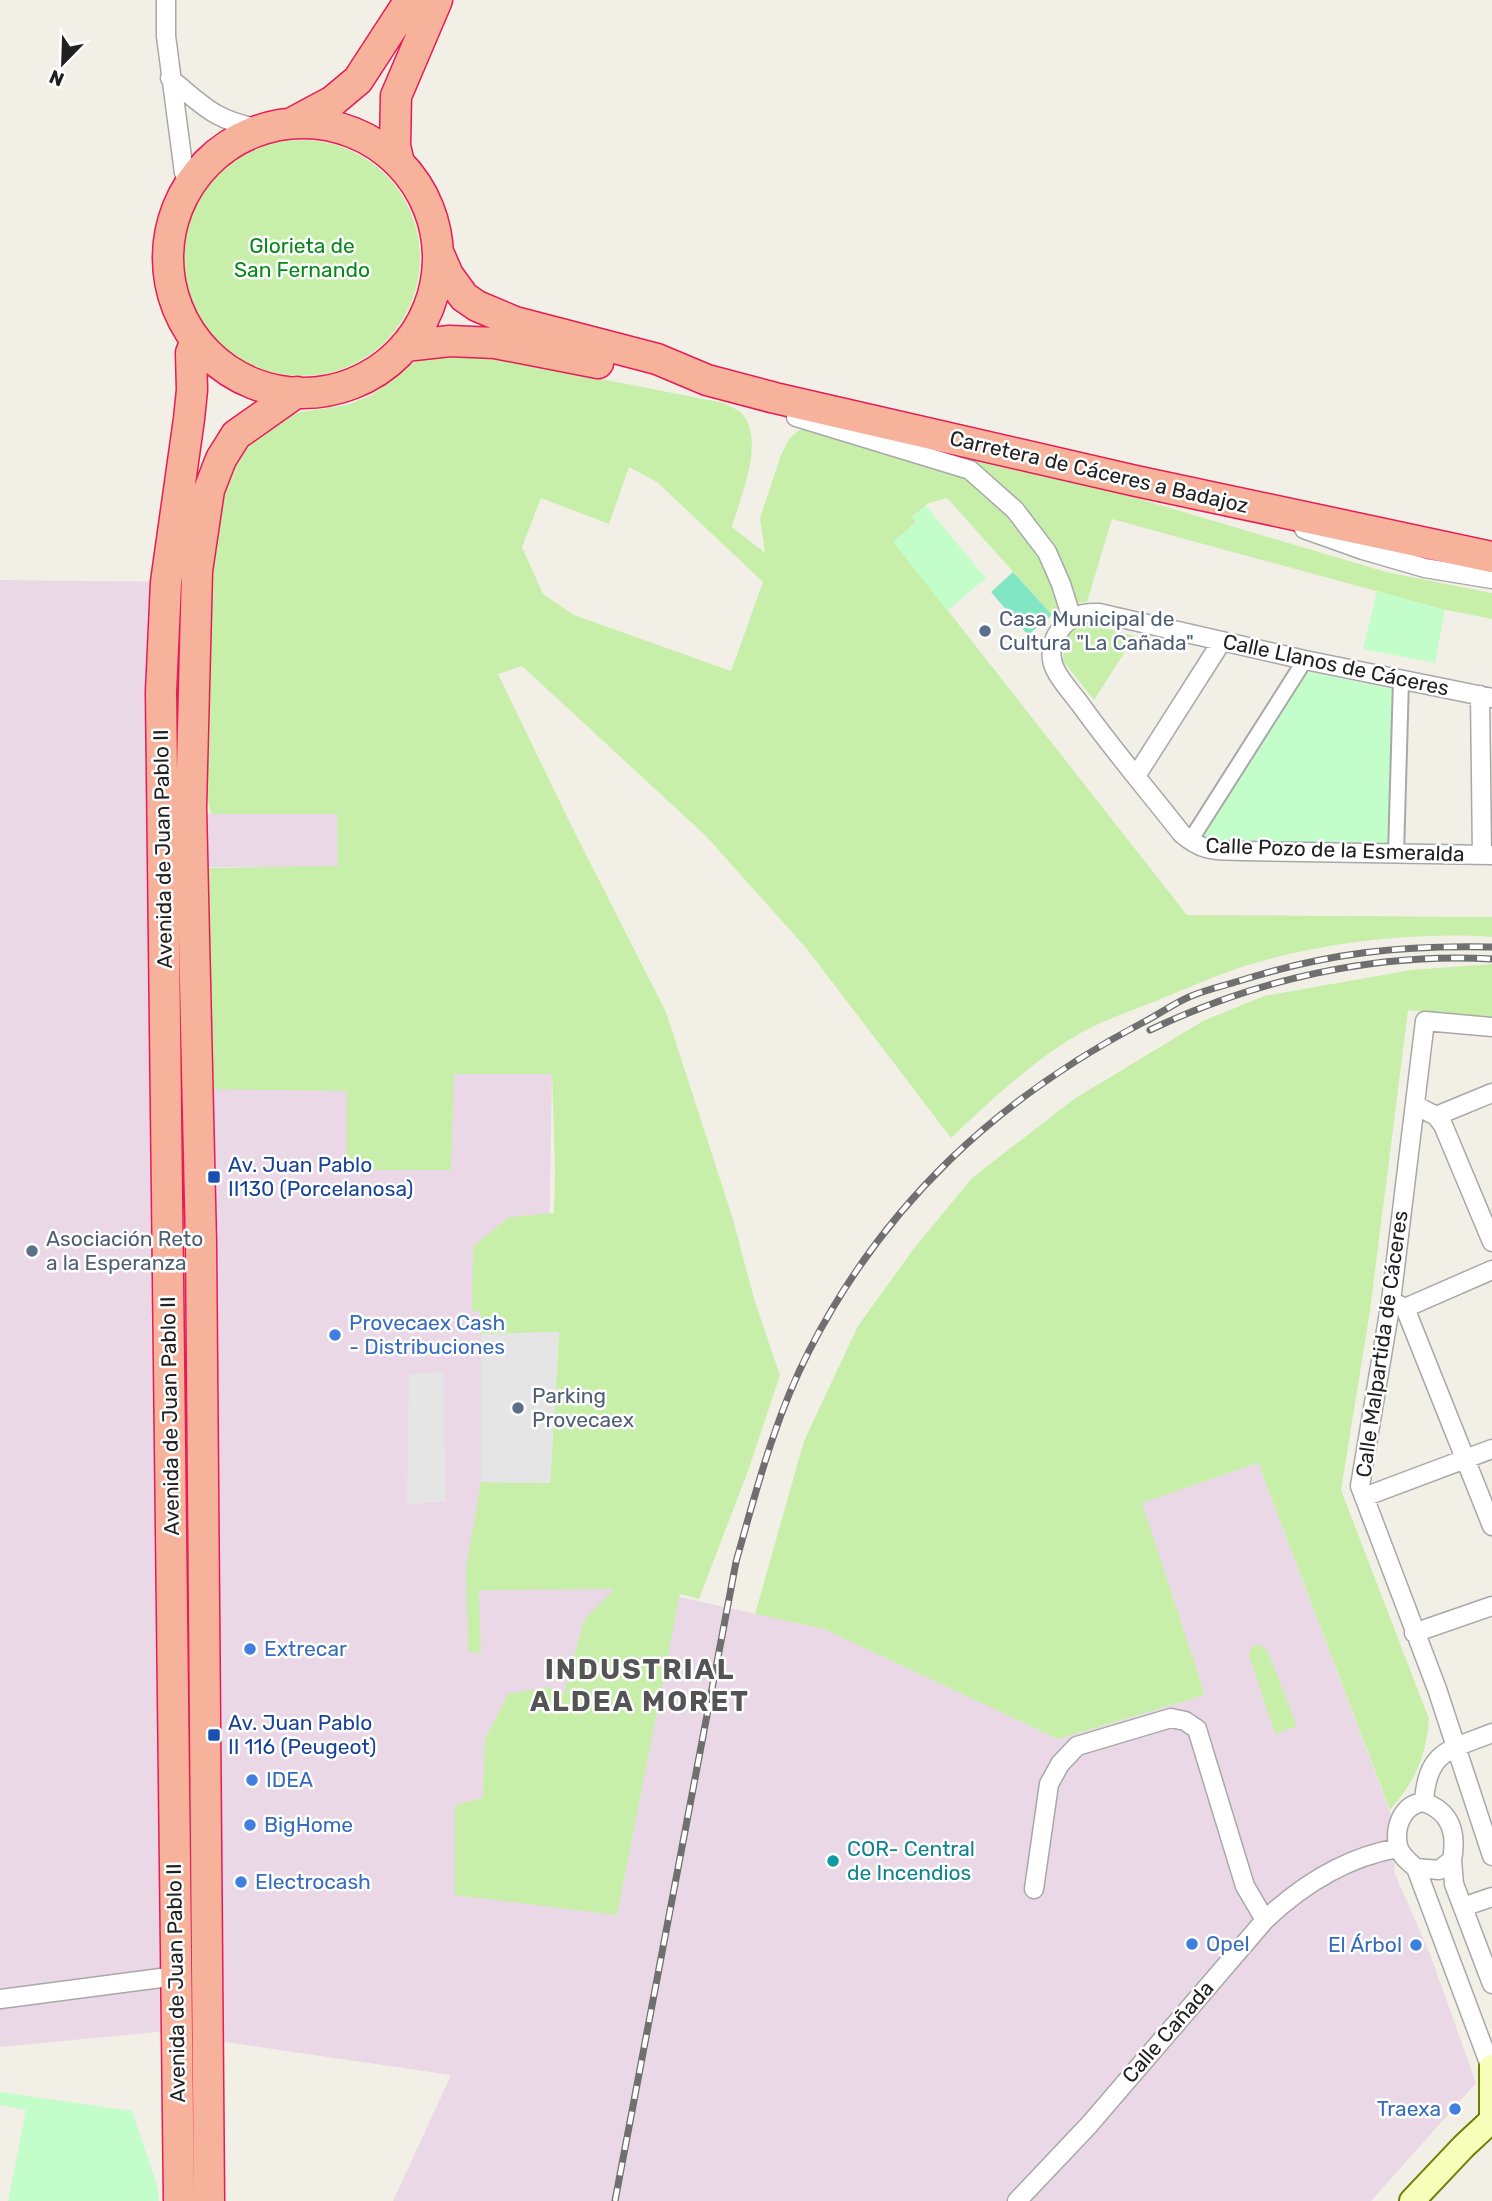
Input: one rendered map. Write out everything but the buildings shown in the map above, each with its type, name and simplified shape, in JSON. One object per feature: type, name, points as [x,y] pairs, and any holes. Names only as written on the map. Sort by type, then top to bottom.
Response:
[{"type":"highway","points":[[277,127],[321,124],[349,132],[376,145],[399,163],[415,183],[427,206],[435,233],[437,271],[432,299],[420,325],[405,346],[384,366],[359,380],[325,391],[297,392],[265,387],[236,374],[210,356],[196,340],[175,300],[169,274],[171,229],[176,211],[193,180],[221,150],[238,140],[277,127],[333,101],[358,80],[410,0]]},
{"type":"highway","points":[[399,163],[395,146],[396,96],[437,0]]},
{"type":"highway","points":[[438,252],[448,275],[464,297],[486,310],[515,322],[657,359],[707,380]]},
{"type":"highway","name":"Avenida de Juan Pablo II","points":[[179,2201],[161,692],[166,582],[190,409],[191,353],[196,340]]},
{"type":"highway","points":[[405,346],[450,341],[495,344],[658,376],[707,380]]},
{"type":"highway","name":"Carretera de Cáceres a Badajoz","points":[[707,380],[1489,564]]},
{"type":"highway","name":"Avenida de Juan Pablo II","points":[[209,2201],[201,1243],[191,807],[197,571],[209,490],[222,459],[236,435],[297,392]]},
{"type":"highway","points":[[1136,481],[1364,546],[1489,564]]},
{"type":"main road","points":[[1412,2201],[1492,2120],[1492,2067]]},
{"type":"street","points":[[166,0],[170,78],[184,173],[193,180]]},
{"type":"street","points":[[170,78],[209,112],[241,126],[277,127]]},
{"type":"street","points":[[658,376],[742,404],[808,420],[970,470],[1015,510],[1047,552],[1072,619]]},
{"type":"street","points":[[1301,528],[1425,568],[1489,564]]},
{"type":"street","name":"Calle Llanos de Cáceres","points":[[1072,619],[1083,614],[1099,613],[1304,660],[1486,696]]},
{"type":"street","name":"Calle Pozo de la Esmeralda","points":[[1072,619],[1060,629],[1054,640],[1054,668],[1182,834],[1196,846],[1210,850],[1487,855]]},
{"type":"street","points":[[1136,776],[1222,641]]},
{"type":"street","points":[[1190,841],[1304,660]]},
{"type":"street","points":[[1396,853],[1401,680]]},
{"type":"street","points":[[1486,696],[1487,855]]},
{"type":"street","name":"Calle Malpartida de Cáceres","points":[[1492,1027],[1425,1021],[1398,1304],[1360,1486],[1437,1689],[1492,1856]]},
{"type":"street","points":[[1436,1116],[1492,1093]]},
{"type":"street","points":[[1415,1105],[1436,1116],[1443,1125],[1492,1242]]},
{"type":"street","points":[[1492,1270],[1398,1304],[1492,1527]]},
{"type":"street","points":[[1364,1497],[1492,1449]]},
{"type":"street","points":[[1414,1633],[1492,1606]]},
{"type":"street","points":[[1034,1889],[1049,1784],[1060,1764],[1077,1746],[1171,1718],[1185,1721],[1197,1729],[1245,1886],[1265,1920]]},
{"type":"street","points":[[1424,1802],[1430,1768],[1438,1756],[1492,1732]]},
{"type":"street","points":[[1492,1984],[1454,1884],[1452,1860],[1455,1842],[1450,1823],[1438,1807],[1424,1802],[1413,1803],[1404,1811],[1397,1830],[1398,1848],[1416,1868],[1492,2067]]},
{"type":"street","name":"Calle Cañada","points":[[1017,2201],[1089,2125],[1265,1920],[1316,1879],[1376,1852],[1398,1848]]},
{"type":"street","points":[[1416,1868],[1439,1870],[1452,1860]]},
{"type":"street","points":[[1462,1907],[1492,1897]]},
{"type":"street","points":[[0,1999],[176,1976]]},
{"type":"shaded area","points":[[0,580],[183,582],[216,585],[206,814],[337,814],[338,867],[207,867],[209,1083],[348,1086],[347,1170],[450,1170],[454,1074],[552,1073],[547,1362],[540,1483],[481,1482],[594,1578],[824,1629],[1058,1739],[1205,1695],[1141,1503],[1258,1463],[1397,1830],[1394,1872],[1430,1954],[1476,2083],[1371,2201],[393,2201],[451,2075],[157,2032],[0,2047]]},
{"type":"shaded area","name":"Parking Provecaex","points":[[559,1332],[550,1483],[481,1482],[481,1334]]},
{"type":"shaded area","points":[[444,1372],[445,1502],[407,1504],[409,1374]]},
{"type":"green space","name":"Glorieta de San Fernando","points":[[302,140],[325,142],[358,154],[377,167],[393,183],[406,202],[415,224],[420,258],[418,281],[406,314],[393,333],[377,349],[358,362],[336,371],[302,376],[279,374],[246,362],[227,349],[211,333],[198,314],[189,292],[184,258],[186,235],[198,202],[211,183],[227,167],[246,154],[268,145]]},
{"type":"green space","points":[[469,353],[724,403],[737,410],[747,422],[752,451],[732,527],[765,553],[760,518],[781,455],[789,439],[798,431],[811,426],[957,454],[1106,489],[1386,572],[1492,593],[1492,619],[1442,609],[1112,519],[1087,602],[1068,606],[1052,615],[947,498],[929,503],[912,517],[916,522],[894,542],[1187,915],[1492,917],[1492,937],[1394,938],[1292,953],[1230,971],[1112,1018],[1079,1034],[1038,1062],[951,1138],[807,949],[706,836],[522,666],[498,674],[666,1012],[780,1375],[748,1471],[699,1599],[680,1594],[617,1915],[455,1895],[455,1805],[483,1798],[485,1739],[508,1694],[547,1687],[564,1694],[584,1620],[614,1589],[479,1590],[481,1653],[468,1651],[466,1569],[481,1482],[550,1483],[559,1332],[481,1334],[480,1311],[472,1311],[473,1247],[509,1217],[554,1213],[552,1074],[454,1074],[451,1170],[347,1170],[347,1091],[203,1089],[202,868],[338,866],[337,814],[211,814],[201,772],[208,563],[227,477],[251,437],[277,420],[301,412],[347,405],[372,395],[416,361],[430,354]],"holes":[[[629,467],[657,482],[763,582],[731,671],[574,615],[543,594],[522,547],[541,498],[609,524]]]},
{"type":"green space","points":[[926,506],[986,578],[947,611],[893,541],[916,523],[912,517]]},
{"type":"green space","points":[[1013,572],[1052,615],[1028,635],[991,592]]},
{"type":"green space","points":[[1377,591],[1445,610],[1435,663],[1363,649]]},
{"type":"green space","points":[[1087,623],[1135,636],[1094,700],[1063,661],[1064,648],[1071,632]]},
{"type":"green space","points":[[1299,670],[1402,691],[1404,843],[1204,841],[1196,832]]},
{"type":"green space","points":[[1492,964],[1492,1019],[1408,1010],[1370,1311],[1341,1490],[1429,1719],[1418,1768],[1390,1810],[1258,1463],[1142,1503],[1205,1695],[1058,1739],[824,1629],[755,1614],[804,1441],[858,1326],[912,1251],[972,1178],[1074,1099],[1203,1021],[1264,996],[1411,970]]},
{"type":"green space","points":[[1257,1644],[1269,1654],[1297,1726],[1275,1734],[1249,1655],[1252,1647]]},
{"type":"green space","points":[[0,2092],[132,2111],[157,2185],[159,2201],[8,2201],[26,2110],[0,2105]]},
{"type":"railway","points":[[615,2201],[736,1562],[767,1455],[797,1376],[839,1298],[872,1248],[949,1160],[993,1121],[1089,1053],[1183,1000],[1271,971],[1333,957],[1395,949],[1492,947]]},
{"type":"railway","points":[[1150,1030],[1231,997],[1316,973],[1404,960],[1492,959]]},
{"type":"place","name":"Casa Municipal de Cultura \"La Cañada\"","points":[[985,631]]},
{"type":"place","name":"Av. Juan Pablo II130 (Porcelanosa)","points":[[214,1177]]},
{"type":"place","name":"Asociación Reto a la Esperanza","points":[[32,1251]]},
{"type":"place","name":"Provecaex Cash - Distribuciones","points":[[335,1335]]},
{"type":"place","name":"Parking Provecaex","points":[[518,1408]]},
{"type":"place","name":"Extrecar","points":[[250,1649]]},
{"type":"place","name":"Av. Juan Pablo II 116 (Peugeot)","points":[[214,1735]]},
{"type":"place","name":"IDEA","points":[[252,1780]]},
{"type":"place","name":"BigHome","points":[[250,1825]]},
{"type":"place","name":"COR- Central de Incendios","points":[[833,1861]]},
{"type":"place","name":"Electrocash","points":[[241,1882]]},
{"type":"place","name":"Opel","points":[[1192,1944]]},
{"type":"place","name":"El Árbol","points":[[1416,1945]]},
{"type":"place","name":"Traexa","points":[[1455,2109]]},
{"type":"district","name":"INDUSTRIAL ALDEA MORET","points":[[640,1685]]}]
